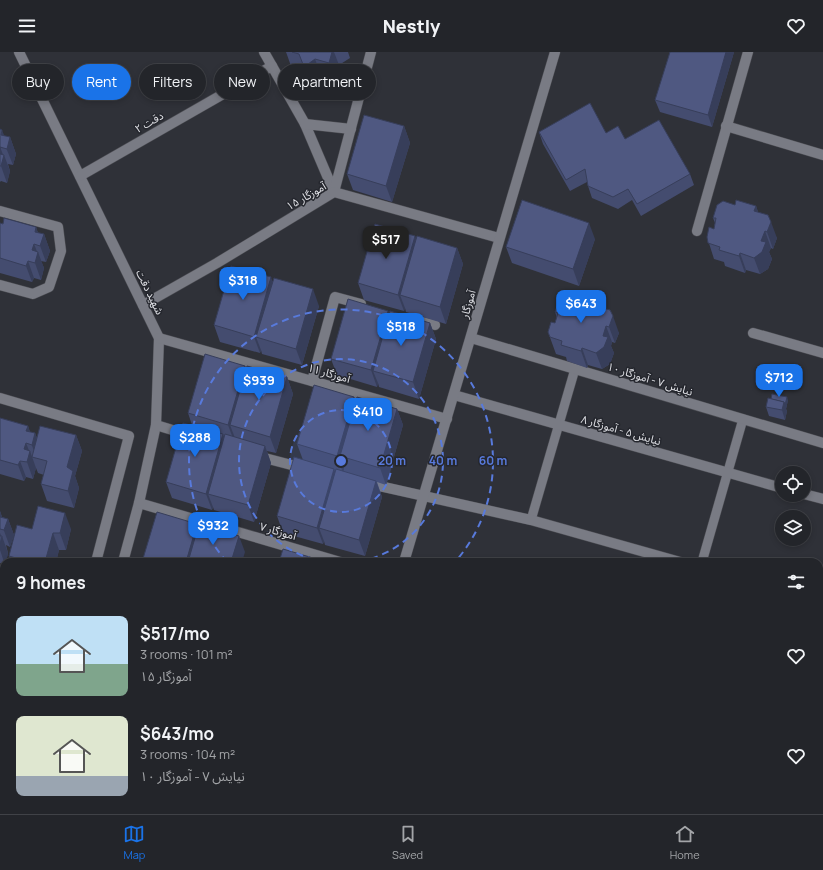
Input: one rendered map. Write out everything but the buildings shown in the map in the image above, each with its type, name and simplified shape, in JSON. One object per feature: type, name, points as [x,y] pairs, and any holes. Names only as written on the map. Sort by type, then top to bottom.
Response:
[{"type":"street","name":"شهید دقت","points":[[19,52],[159,338],[156,425],[140,503],[124,558]]},
{"type":"street","points":[[264,52],[305,124],[334,192]]},
{"type":"street","points":[[334,192],[371,52]]},
{"type":"street","name":"آموزگار","points":[[405,558],[555,52]]},
{"type":"street","points":[[697,231],[748,52]]},
{"type":"street","name":"دقت ۲","points":[[80,176],[272,66]]},
{"type":"street","points":[[305,124],[351,129]]},
{"type":"street","points":[[726,126],[823,155]]},
{"type":"street","name":"آموزگار ۱۵","points":[[143,306],[334,192],[499,238]]},
{"type":"street","points":[[0,211],[58,227],[62,251],[50,287],[33,294],[0,285]]},
{"type":"street","points":[[312,381],[335,297],[371,307]]},
{"type":"street","points":[[406,317],[435,325]]},
{"type":"street","points":[[753,333],[823,353]]},
{"type":"street","name":"آموزگار ۱۱","points":[[159,338],[447,419]]},
{"type":"street","name":"نیایش ۷ - آموزگار ۱۰","points":[[471,338],[823,443]]},
{"type":"street","name":"نیایش ۵ - آموزگار ۸","points":[[454,395],[775,486]]},
{"type":"street","points":[[0,398],[129,436],[97,558]]},
{"type":"street","points":[[156,425],[202,439]]},
{"type":"street","points":[[248,453],[316,472]]},
{"type":"street","points":[[355,480],[531,520],[666,558]]},
{"type":"street","points":[[811,496],[823,499]]},
{"type":"street","name":"آموزگار ۷","points":[[140,503],[326,558]]},
{"type":"lane","points":[[531,520],[575,369]]},
{"type":"lane","points":[[703,558],[743,419]]}]
